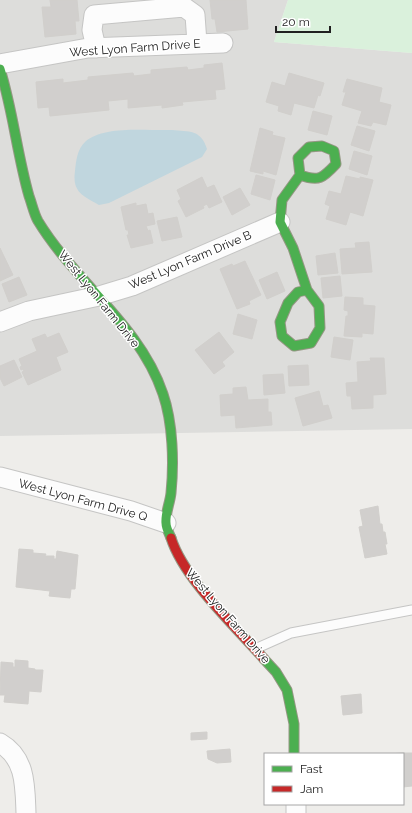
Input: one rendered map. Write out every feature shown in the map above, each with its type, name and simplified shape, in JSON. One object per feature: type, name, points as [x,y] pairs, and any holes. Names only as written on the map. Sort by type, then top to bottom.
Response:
[{"type":"street","points":[[96,48],[92,30],[92,8],[184,7],[195,15],[197,43]]},
{"type":"street","name":"West Lyon Farm Drive E","points":[[0,64],[81,49],[224,43]]},
{"type":"street","name":"West Lyon Farm Drive","points":[[0,70],[7,92],[25,181],[37,220],[65,260],[99,296],[136,343],[156,375],[164,396],[169,420],[172,454],[171,494],[166,522],[174,548],[186,568],[207,596],[276,672],[287,690],[294,724],[294,753]]},
{"type":"street","points":[[300,175],[312,180],[325,176],[336,164],[334,151],[322,146],[309,147],[298,158],[300,175],[282,200],[280,222],[293,248],[307,290],[319,306],[320,328],[311,343],[294,346],[282,336],[280,322],[288,302],[298,292],[307,290]]},
{"type":"street","name":"West Lyon Farm Drive B","points":[[0,322],[29,311],[99,296],[132,286],[280,222]]},
{"type":"street","name":"West Lyon Farm Drive Q","points":[[0,478],[131,511],[166,522]]},
{"type":"street","points":[[0,743],[16,757],[23,771],[26,813]]},
{"type":"lane","points":[[255,649],[291,634],[412,610]]},
{"type":"shaded area","points":[[0,0],[288,0],[274,42],[412,53],[412,429],[0,436]]},
{"type":"green space","points":[[288,0],[412,0],[412,53],[274,42]]},
{"type":"water","points":[[172,130],[189,132],[198,135],[207,149],[202,157],[109,203],[99,205],[84,196],[77,189],[75,178],[77,156],[82,145],[93,137],[114,131]]},
{"type":"building","points":[[50,0],[77,0],[79,21],[75,21],[76,34],[45,37],[42,7],[51,7]]},
{"type":"building","points":[[210,0],[246,0],[248,29],[217,32],[215,19],[212,19]]},
{"type":"building","points":[[222,63],[225,89],[215,90],[216,99],[182,102],[183,105],[162,108],[162,105],[128,108],[128,99],[108,101],[109,110],[50,116],[49,107],[38,108],[36,82],[63,79],[63,83],[88,80],[88,77],[133,73],[134,76],[151,74],[151,70],[187,67],[188,70],[204,68],[204,65]]},
{"type":"building","points":[[289,73],[324,83],[314,108],[294,103],[291,115],[278,111],[279,106],[266,102],[272,82],[285,86]]},
{"type":"building","points":[[347,79],[382,88],[379,102],[391,105],[386,125],[373,122],[371,126],[358,123],[362,111],[342,105],[346,92],[343,92]]},
{"type":"building","points":[[313,111],[332,116],[327,135],[308,130]]},
{"type":"building","points":[[357,126],[375,131],[369,151],[351,145]]},
{"type":"building","points":[[260,128],[273,132],[272,135],[285,138],[276,175],[263,171],[263,174],[250,171]]},
{"type":"building","points":[[354,151],[372,156],[367,175],[349,169]]},
{"type":"building","points":[[256,175],[275,180],[270,200],[251,194]]},
{"type":"building","points":[[346,176],[373,180],[363,216],[350,212],[346,225],[326,219],[330,206],[325,204],[329,191],[341,194]]},
{"type":"building","points":[[202,177],[207,188],[214,185],[222,202],[209,208],[207,204],[203,206],[204,208],[186,217],[178,201],[181,199],[177,190]]},
{"type":"building","points":[[240,188],[250,205],[232,215],[223,197]]},
{"type":"building","points":[[136,203],[136,206],[146,204],[148,214],[153,213],[155,224],[146,226],[148,231],[150,230],[153,243],[131,248],[127,235],[129,235],[128,230],[126,230],[121,207]]},
{"type":"building","points":[[177,217],[182,237],[162,241],[157,221]]},
{"type":"building","points":[[369,242],[372,272],[342,274],[340,249],[356,248],[355,243]]},
{"type":"building","points":[[0,248],[13,275],[0,281]]},
{"type":"building","points":[[335,253],[338,273],[318,275],[316,256]]},
{"type":"building","points":[[245,261],[261,295],[249,301],[250,304],[237,309],[220,269]]},
{"type":"building","points":[[277,272],[285,291],[267,299],[259,280]]},
{"type":"building","points":[[340,276],[342,296],[323,298],[321,278]]},
{"type":"building","points":[[19,277],[27,295],[9,302],[2,284]]},
{"type":"building","points":[[345,297],[363,298],[363,305],[375,306],[373,334],[362,333],[362,337],[344,336],[346,316],[348,316],[348,311],[344,310]]},
{"type":"building","points":[[238,314],[257,320],[252,339],[233,334]]},
{"type":"building","points":[[219,332],[234,352],[222,362],[225,366],[214,374],[195,350]]},
{"type":"building","points":[[59,333],[68,352],[56,357],[61,370],[28,385],[22,372],[24,371],[23,369],[21,370],[20,367],[22,366],[19,359],[37,351],[32,339],[45,334],[47,338]]},
{"type":"building","points":[[334,337],[353,340],[350,360],[331,357]]},
{"type":"building","points":[[370,358],[384,358],[386,394],[373,395],[373,408],[352,409],[351,396],[347,396],[346,383],[358,382],[357,362],[371,361]]},
{"type":"building","points":[[14,360],[22,377],[4,386],[0,378],[0,366]]},
{"type":"building","points":[[308,365],[309,385],[289,386],[288,366]]},
{"type":"building","points":[[283,374],[285,393],[264,395],[263,375]]},
{"type":"building","points":[[246,387],[248,400],[268,399],[268,412],[271,412],[272,425],[236,428],[235,415],[221,416],[220,395],[233,394],[233,388]]},
{"type":"building","points":[[319,391],[323,406],[328,405],[332,418],[303,426],[295,398]]},
{"type":"building","points":[[378,506],[380,524],[382,524],[383,532],[385,532],[387,554],[365,558],[359,527],[363,526],[360,510]]},
{"type":"building","points":[[19,549],[33,550],[33,553],[46,554],[45,556],[54,556],[54,559],[56,559],[57,551],[78,555],[75,589],[71,589],[70,598],[49,596],[50,591],[16,587]]},
{"type":"building","points":[[15,660],[28,661],[28,668],[43,670],[41,692],[29,691],[28,704],[4,702],[5,695],[0,695],[1,662],[13,663],[13,667],[15,667]]},
{"type":"building","points":[[361,694],[362,713],[343,715],[341,696]]},
{"type":"building","points":[[207,732],[207,739],[191,740],[191,733]]},
{"type":"building","points":[[230,749],[231,762],[217,763],[208,759],[207,751]]},
{"type":"building","points":[[404,753],[412,753],[412,786],[404,787]]},
{"type":"traffic: fast","points":[[0,69],[21,164],[29,196],[38,221],[53,243],[106,304],[139,346],[153,369],[163,394],[169,417],[172,443],[172,481],[166,520],[166,527],[171,538]]},
{"type":"traffic: fast","points":[[300,175],[316,178],[328,173],[336,164],[334,151],[322,146],[309,147],[298,158],[300,175],[282,200],[280,222],[293,248],[307,290],[319,306],[320,328],[311,343],[294,346],[282,336],[280,322],[288,303],[298,292],[307,290]]},
{"type":"traffic: fast","points":[[264,659],[276,672],[287,690],[294,724],[294,753]]},
{"type":"traffic: jam","points":[[171,538],[178,554],[198,586],[264,659]]}]
